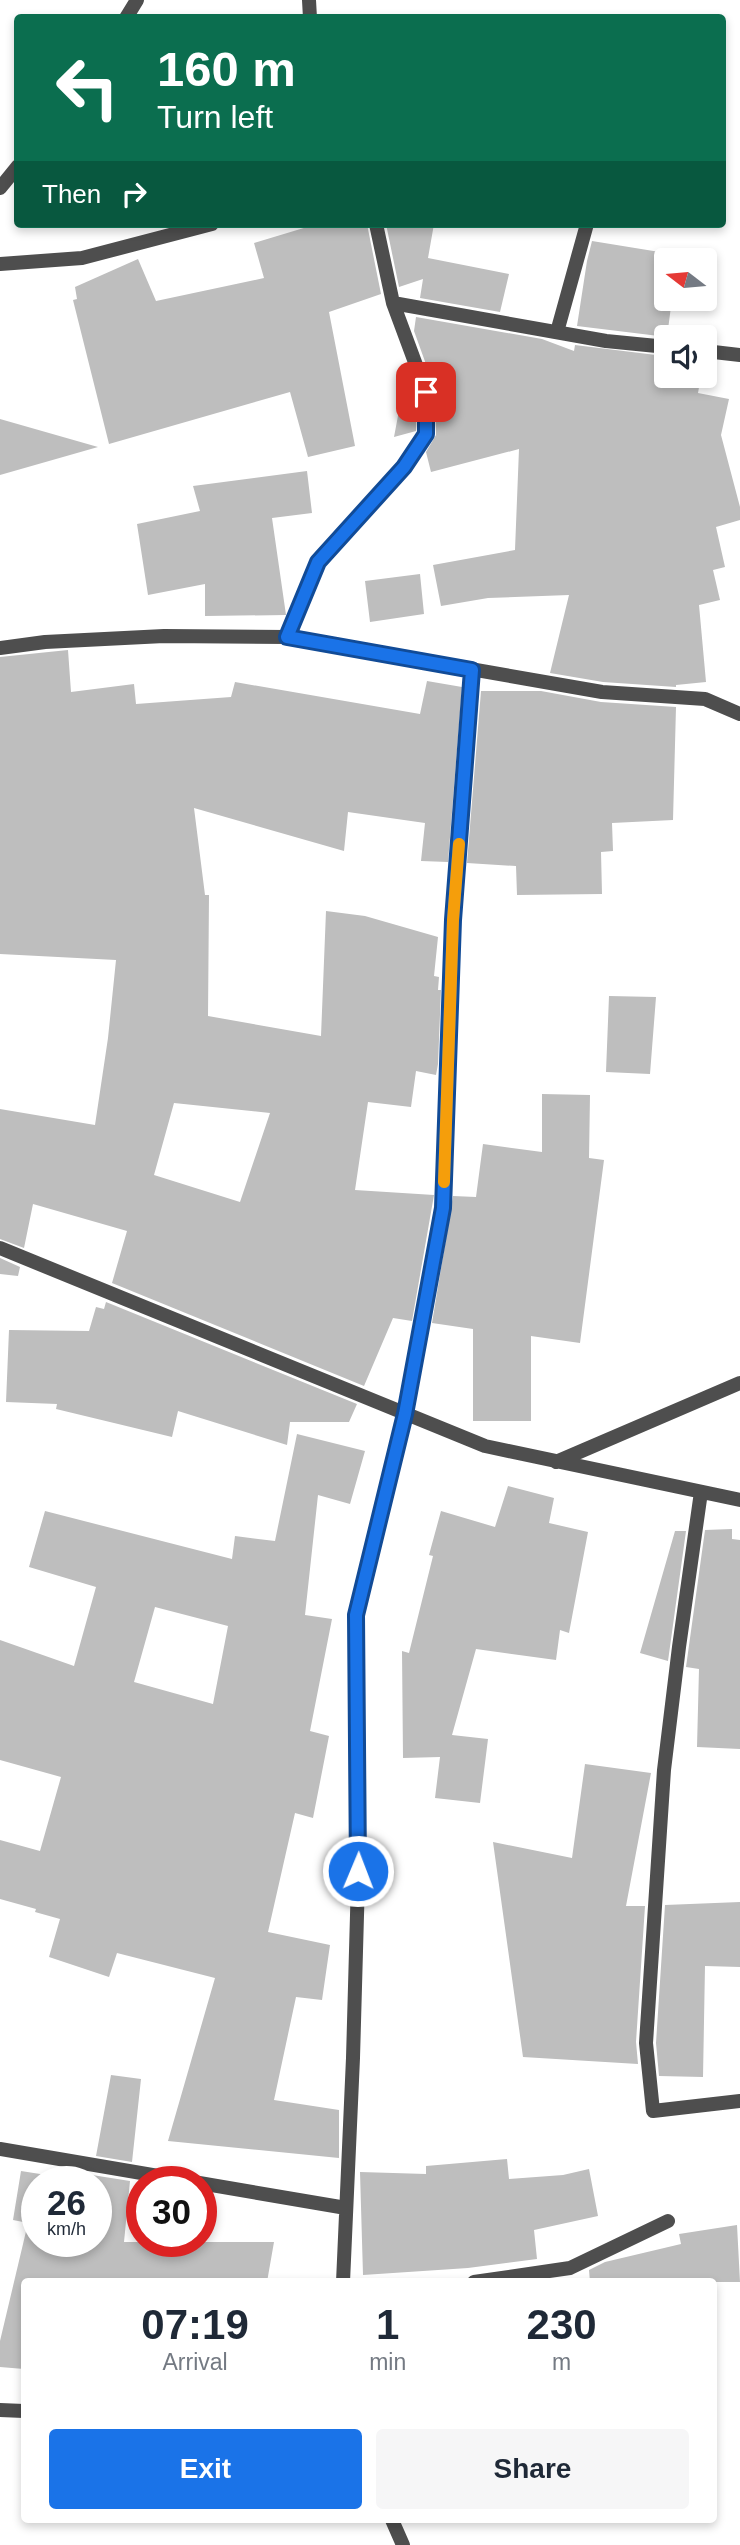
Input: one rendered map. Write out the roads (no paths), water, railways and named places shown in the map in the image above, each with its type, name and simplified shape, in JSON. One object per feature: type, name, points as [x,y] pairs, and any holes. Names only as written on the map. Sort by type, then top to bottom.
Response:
[{"type":"street","points":[[0,188],[14,171]]},
{"type":"street","points":[[0,264],[82,258],[197,228]]},
{"type":"street","points":[[287,637],[318,562],[404,467],[426,434],[426,392],[393,303],[377,228]]},
{"type":"street","points":[[556,331],[586,228]]},
{"type":"street","points":[[393,303],[606,341],[654,346]]},
{"type":"street","points":[[717,352],[740,355]]},
{"type":"street","points":[[0,648],[46,642],[164,636],[287,637],[602,692],[705,699],[740,714]]},
{"type":"street","points":[[343,2278],[359,1844],[356,1615],[405,1414],[443,1208],[453,920],[472,670]]},
{"type":"street","points":[[0,1248],[485,1446],[740,1500]]},
{"type":"street","points":[[556,1462],[740,1382]]},
{"type":"street","points":[[701,1492],[678,1647],[664,1770],[646,2043],[653,2111],[740,2101]]},
{"type":"street","points":[[0,2149],[346,2208]]},
{"type":"street","points":[[501,2278],[570,2268],[668,2221]]},
{"type":"street","points":[[0,2410],[21,2411]]},
{"type":"street","points":[[393,2523],[403,2545]]}]
